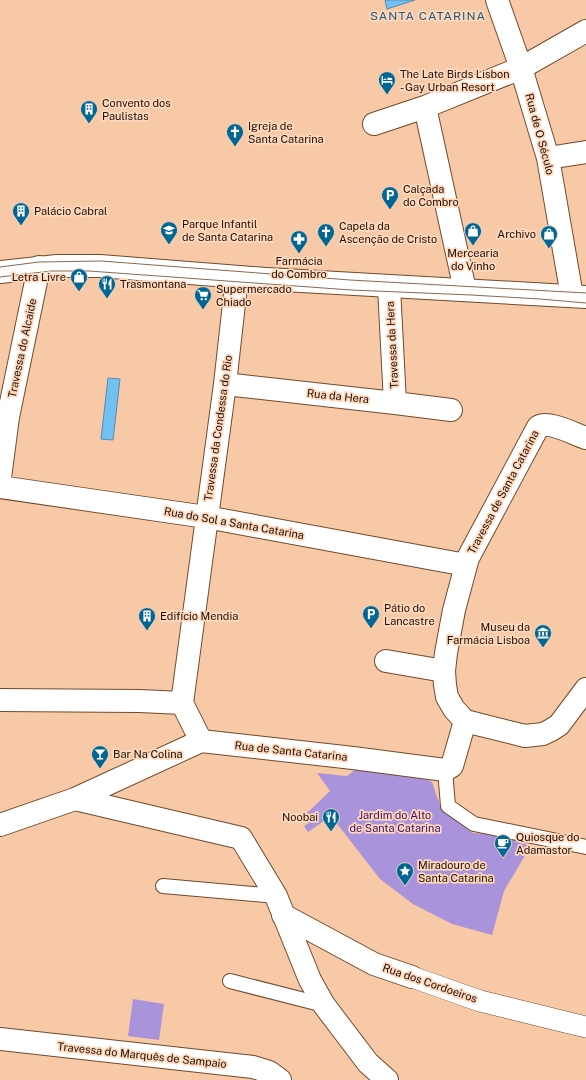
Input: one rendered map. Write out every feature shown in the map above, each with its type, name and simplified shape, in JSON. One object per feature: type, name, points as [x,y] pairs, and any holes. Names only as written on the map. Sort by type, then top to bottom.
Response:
[{"type":"street","name":"Rua de O Século","points":[[497,0],[521,68],[548,158],[579,296]]},
{"type":"street","points":[[374,124],[426,107],[521,68],[586,31]]},
{"type":"street","points":[[426,107],[465,290]]},
{"type":"street","points":[[548,158],[586,152]]},
{"type":"street","points":[[0,272],[48,266],[100,266],[389,287],[579,296]]},
{"type":"street","name":"Travessa do Alcaide","points":[[0,478],[8,417],[48,266]]},
{"type":"street","name":"Travessa da Condessa do Rio","points":[[182,704],[225,384],[237,277]]},
{"type":"street","name":"Travessa da Hera","points":[[389,287],[395,403]]},
{"type":"street","name":"Rua da Hera","points":[[225,384],[451,410]]},
{"type":"street","name":"Travessa de Santa Catarina","points":[[465,721],[454,709],[447,696],[444,685],[444,671],[450,630],[466,565],[471,552],[535,430],[542,424],[549,425],[586,438]]},
{"type":"street","name":"Rua do Sol a Santa Catarina","points":[[0,487],[206,517],[466,565]]},
{"type":"street","points":[[386,661],[444,671]]},
{"type":"street","points":[[445,770],[452,766],[465,721],[525,736],[543,734],[559,725],[586,689]]},
{"type":"street","points":[[0,700],[140,701],[182,704],[201,741],[75,798],[0,825]]},
{"type":"street","name":"Rua de Santa Catarina","points":[[201,741],[445,770]]},
{"type":"street","points":[[75,798],[241,838],[279,905],[310,980],[324,1004],[368,1064],[387,1080]]},
{"type":"street","name":"Rua dos Cordoeiros","points":[[279,905],[374,964],[480,1001],[586,1027]]},
{"type":"street","name":"Travessa do Marquês de Sampaio","points":[[0,1039],[253,1067],[269,1072],[280,1080]]},
{"type":"lane","points":[[445,770],[448,806],[474,824],[586,847]]},
{"type":"lane","points":[[162,886],[279,905]]},
{"type":"lane","points":[[230,981],[324,1004]]},
{"type":"green space","name":"Jardim do Alto de Santa Catarina","points":[[356,769],[414,774],[432,782],[441,808],[473,833],[505,835],[530,847],[504,891],[492,935],[452,924],[413,904],[380,879],[331,816],[308,832],[304,826],[309,823],[304,816],[330,791],[317,773],[347,776]]},
{"type":"green space","points":[[133,999],[164,1004],[159,1040],[128,1036]]},
{"type":"water","points":[[385,0],[415,0],[387,9]]},
{"type":"water","points":[[108,378],[120,379],[113,440],[101,439]]},
{"type":"tram line","points":[[0,267],[39,262],[101,261],[350,280],[586,293]]},
{"type":"tram line","points":[[0,277],[51,271],[89,271],[351,290],[471,295],[586,303]]},
{"type":"place","name":"The Late Birds Lisbon - Gay Urban Resort","points":[[387,95]]},
{"type":"place","name":"Convento dos Paulistas","points":[[89,124]]},
{"type":"place","name":"Igreja de Santa Catarina","points":[[235,147]]},
{"type":"place","name":"Calçada do Combro","points":[[390,210]]},
{"type":"place","name":"Palácio Cabral","points":[[21,226]]},
{"type":"place","name":"Parque Infantil de Santa Catarina","points":[[169,245]]},
{"type":"place","name":"Mercearia do Vinho","points":[[473,246]]},
{"type":"place","name":"Capela da Ascenção de Cristo","points":[[326,247]]},
{"type":"place","name":"Archivo","points":[[549,249]]},
{"type":"place","name":"Farmácia do Combro","points":[[299,254]]},
{"type":"place","name":"Letra Livre","points":[[79,292]]},
{"type":"place","name":"Trasmontana","points":[[107,299]]},
{"type":"place","name":"Supermercado Chiado","points":[[203,310]]},
{"type":"place","name":"Pátio do Lancastre","points":[[371,629]]},
{"type":"place","name":"Edifício Mendia","points":[[147,631]]},
{"type":"place","name":"Museu da Farmácia Lisboa","points":[[543,648]]},
{"type":"place","name":"Bar Na Colina","points":[[100,769]]},
{"type":"place","name":"Noobai","points":[[331,832]]},
{"type":"place","name":"Quiosque do Adamastor","points":[[503,858]]},
{"type":"place","name":"Miradouro de Santa Catarina","points":[[405,886]]},
{"type":"district","name":"SANTA CATARINA","points":[[428,16]]}]
